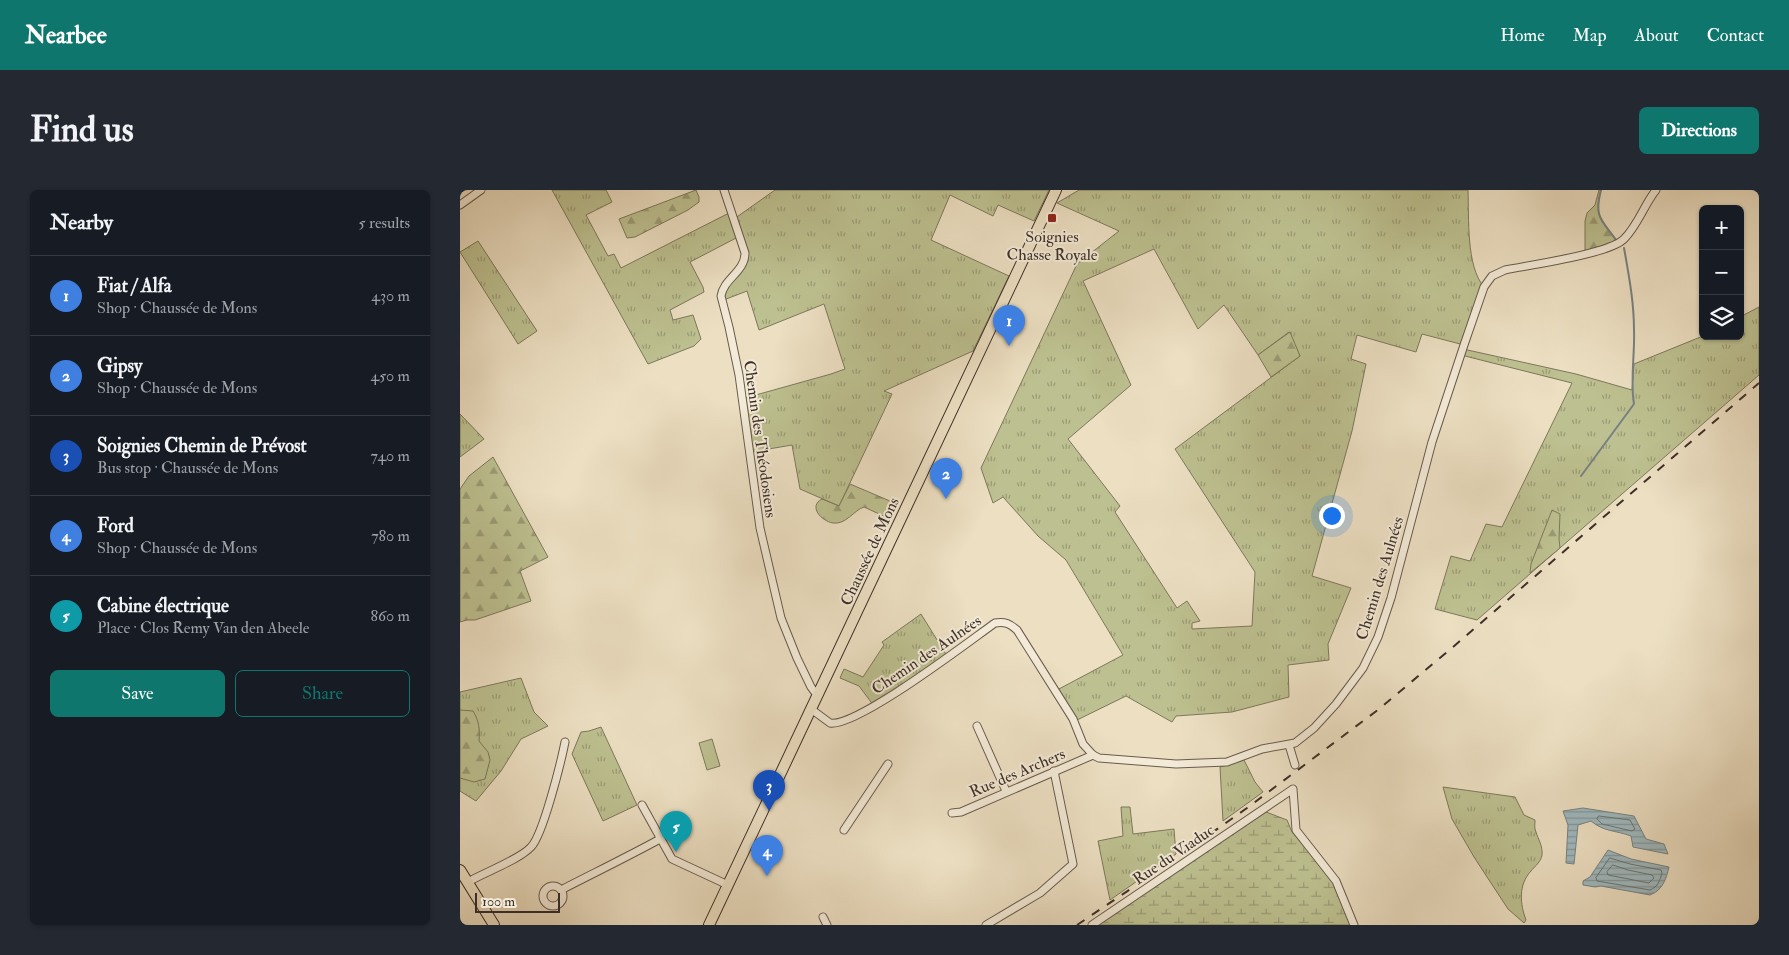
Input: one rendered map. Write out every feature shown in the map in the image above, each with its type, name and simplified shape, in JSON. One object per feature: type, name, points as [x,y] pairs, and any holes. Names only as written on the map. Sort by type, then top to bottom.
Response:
[{"type":"main road","name":"Chaussée de Mons","points":[[709,925],[1056,190]]},
{"type":"main road","points":[[460,870],[494,925]]},
{"type":"street","points":[[460,205],[481,190]]},
{"type":"street","name":"Chemin des Théodosiens","points":[[724,190],[745,253],[740,269],[726,284],[721,296],[739,375],[760,528],[784,629],[811,687],[817,695]]},
{"type":"street","name":"Chemin des Aulnées","points":[[811,709],[830,723],[840,722],[885,700],[996,623],[1005,622],[1017,630],[1073,718],[1084,744],[1093,754],[1105,760],[1176,764],[1220,763],[1232,761],[1262,748],[1295,743],[1314,728],[1330,710],[1358,677],[1371,654],[1391,598],[1443,407],[1488,282],[1496,273],[1505,270],[1599,251],[1616,245],[1632,229],[1656,190]]},
{"type":"street","points":[[977,726],[1006,791]]},
{"type":"street","points":[[468,882],[517,857],[532,846],[540,832],[565,742]]},
{"type":"street","points":[[1289,745],[1295,765]]},
{"type":"street","name":"Rue des Archers","points":[[952,813],[961,812],[1093,754]]},
{"type":"street","points":[[844,830],[888,764]]},
{"type":"street","points":[[986,925],[1040,893],[1073,864],[1054,771]]},
{"type":"street","name":"Rue du Viaduc","points":[[1092,925],[1293,789],[1296,830],[1336,880],[1354,925]]},
{"type":"street","points":[[642,805],[672,859],[728,886]]},
{"type":"street","points":[[561,890],[660,839]]},
{"type":"street","points":[[823,917],[827,925]]},
{"type":"green space","points":[[552,190],[606,190],[612,202],[586,215],[608,256],[614,254],[621,268],[731,212],[734,219],[775,190],[1049,190],[1034,221],[998,205],[993,216],[950,195],[931,240],[1009,276],[973,351],[884,391],[892,394],[839,506],[800,489],[792,445],[751,452],[745,398],[845,369],[824,304],[759,330],[747,291],[721,301],[721,296],[744,263],[740,236],[690,262],[704,292],[670,310],[673,320],[693,315],[701,339],[694,346],[648,364]]},
{"type":"green space","points":[[696,190],[699,202],[688,210],[635,237],[627,238],[619,219]]},
{"type":"green space","points":[[1079,190],[1468,190],[1471,254],[1478,278],[1484,287],[1464,345],[1422,334],[1416,352],[1357,335],[1351,359],[1366,364],[1352,431],[1312,576],[1351,588],[1328,644],[1329,660],[1288,665],[1289,697],[1232,712],[1176,716],[1172,722],[1126,696],[1077,720],[1057,690],[1123,655],[1066,560],[1038,536],[1003,497],[993,503],[981,468],[1077,264],[1119,231],[1057,203]],"holes":[[[1154,249],[1198,329],[1224,305],[1258,355],[1289,332],[1300,356],[1175,449],[1255,572],[1252,626],[1192,629],[1192,623],[1200,621],[1187,601],[1177,608],[1115,512],[1120,506],[1068,439],[1131,385],[1083,281]]]},
{"type":"green space","points":[[1599,190],[1601,190],[1598,208],[1601,220],[1619,243],[1585,254],[1585,221],[1587,213],[1595,205]]},
{"type":"green space","points":[[478,241],[537,331],[518,344],[460,252]]},
{"type":"green space","points":[[1759,307],[1759,375],[1477,620],[1435,609],[1451,556],[1470,561],[1486,524],[1502,527],[1572,383],[1461,355],[1463,349],[1576,374],[1632,390],[1634,364],[1699,338],[1699,340],[1744,340],[1744,315]]},
{"type":"green space","points":[[1290,332],[1300,356],[1271,377],[1258,355]]},
{"type":"green space","points":[[460,414],[484,439],[460,457]]},
{"type":"green space","points":[[493,457],[548,557],[520,571],[531,601],[475,620],[460,622],[460,489],[469,476]]},
{"type":"green space","points":[[850,484],[897,504],[890,519],[864,507],[842,522],[833,523],[824,519],[816,509],[818,502],[822,499],[839,506]]},
{"type":"green space","points":[[1552,510],[1560,514],[1560,548],[1530,573],[1531,564]]},
{"type":"green space","points":[[921,614],[947,656],[874,706],[859,686],[840,678],[844,669],[863,677],[884,645],[882,642]]},
{"type":"green space","points":[[521,678],[534,712],[548,726],[521,739],[501,771],[476,801],[460,791],[460,692]]},
{"type":"green space","points":[[460,710],[473,711],[477,718],[479,741],[488,752],[490,760],[485,779],[474,782],[460,778]]},
{"type":"green space","points":[[601,727],[637,805],[603,821],[572,754],[581,732]]},
{"type":"green space","points":[[712,739],[720,766],[707,770],[699,743]]},
{"type":"green space","points":[[1244,760],[1255,782],[1263,792],[1223,821],[1220,767]]},
{"type":"green space","points":[[1443,787],[1515,797],[1524,815],[1535,820],[1535,829],[1542,855],[1539,862],[1527,876],[1522,888],[1522,908],[1526,920],[1524,923],[1508,909],[1474,857],[1452,819]]},
{"type":"green space","points":[[1121,807],[1130,807],[1133,834],[1174,829],[1176,854],[1110,900],[1098,841],[1123,836]]},
{"type":"green space","points":[[1266,812],[1287,820],[1292,832],[1334,882],[1352,925],[1093,925]]},
{"type":"water","points":[[1583,808],[1634,816],[1646,839],[1664,844],[1668,854],[1633,847],[1631,836],[1605,829],[1591,821],[1578,825],[1574,864],[1566,863],[1568,825],[1563,811]]},
{"type":"water","points":[[1608,850],[1631,859],[1669,867],[1663,884],[1650,895],[1601,886],[1583,885],[1583,881],[1590,877]]},
{"type":"waterway","points":[[1601,190],[1598,206],[1600,217],[1616,240]]},
{"type":"waterway","points":[[1581,476],[1634,404],[1632,386],[1633,309],[1624,248]]},
{"type":"railway","points":[[1077,925],[1247,808],[1379,709],[1759,383]]},
{"type":"place","name":"Soignies Chasse Royale","points":[[1052,218]]},
{"type":"place","name":"Fiat / Alfa","points":[[1009,346]]},
{"type":"place","name":"Gipsy","points":[[946,499]]},
{"type":"place","name":"Soignies Chemin de Prévost","points":[[769,811]]},
{"type":"place","name":"Cabine électrique","points":[[676,852]]},
{"type":"place","name":"Ford","points":[[767,876]]}]
